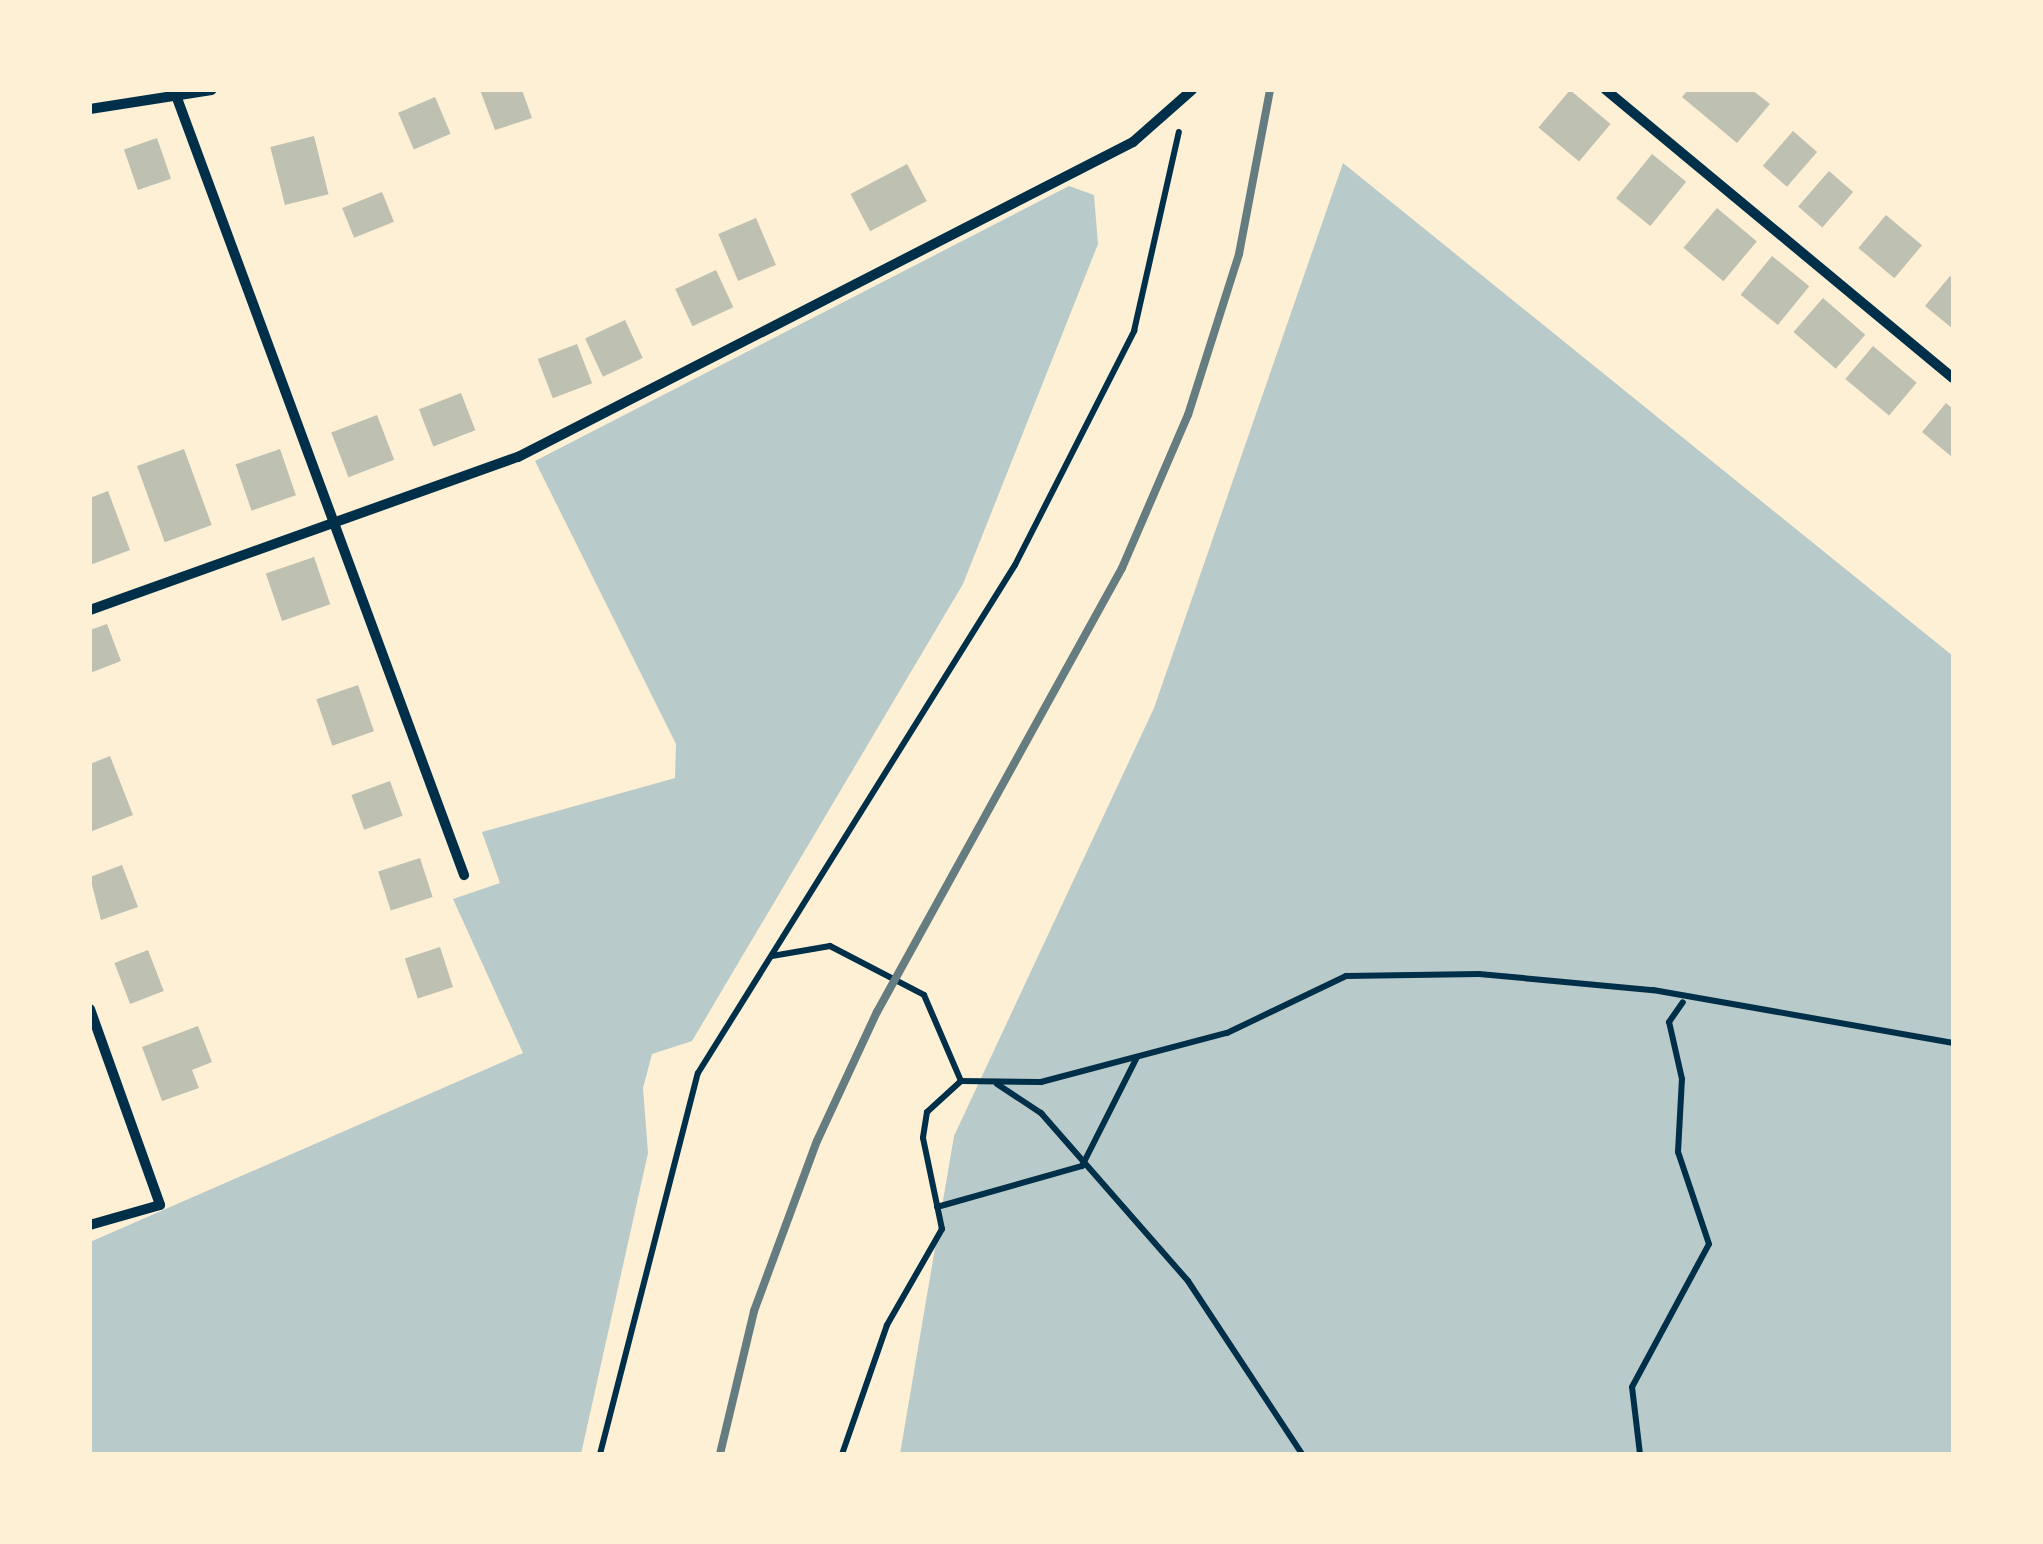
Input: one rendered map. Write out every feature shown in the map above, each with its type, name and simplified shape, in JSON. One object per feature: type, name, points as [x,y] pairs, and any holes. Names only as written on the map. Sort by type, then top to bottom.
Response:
[{"type":"street","points":[[90,109],[212,90]]},
{"type":"street","points":[[1606,90],[1953,378]]},
{"type":"street","points":[[175,94],[464,875]]},
{"type":"street","points":[[90,610],[334,530],[518,457],[1133,142],[1190,96]]},
{"type":"street","points":[[90,1010],[160,1205],[90,1225]]},
{"type":"path","points":[[600,1454],[698,1074],[1015,566],[1134,331],[1190,96]]},
{"type":"path","points":[[771,956],[830,946],[924,994],[961,1081]]},
{"type":"path","points":[[842,1454],[887,1326],[940,1234],[937,1208],[924,1166],[927,1112],[961,1081],[1040,1082],[1227,1033],[1346,976],[1479,974],[1653,990],[1683,1002],[1953,1043]]},
{"type":"path","points":[[1640,1454],[1632,1386],[1668,1304],[1709,1244],[1678,1152],[1682,1079],[1669,1022],[1683,1002]]},
{"type":"path","points":[[937,1208],[1082,1166],[1137,1056]]},
{"type":"path","points":[[991,1081],[1041,1112],[1082,1166],[1188,1281],[1302,1454]]},
{"type":"shaded area","points":[[1343,163],[1953,656],[1953,1454],[900,1454],[954,1136],[1154,708]]},
{"type":"shaded area","points":[[1069,186],[1094,195],[1098,244],[963,584],[692,1041],[652,1054],[643,1088],[648,1153],[581,1454],[90,1454],[90,1242],[523,1053],[453,899],[500,883],[482,832],[675,778],[676,744],[535,461]]},
{"type":"building","points":[[480,90],[522,90],[532,118],[495,130]]},
{"type":"building","points":[[1570,90],[1611,124],[1579,162],[1539,128]]},
{"type":"building","points":[[1688,90],[1752,90],[1770,104],[1737,143],[1682,97]]},
{"type":"building","points":[[435,97],[451,134],[414,149],[398,113]]},
{"type":"building","points":[[1793,131],[1817,152],[1787,187],[1763,166]]},
{"type":"building","points":[[314,136],[329,194],[285,205],[270,147]]},
{"type":"building","points":[[157,138],[171,179],[138,190],[124,149]]},
{"type":"building","points":[[1652,154],[1686,182],[1650,226],[1616,198]]},
{"type":"building","points":[[907,164],[927,201],[870,231],[850,194]]},
{"type":"building","points":[[1829,171],[1853,192],[1822,227],[1798,206]]},
{"type":"building","points":[[382,192],[394,222],[354,238],[342,208]]},
{"type":"building","points":[[1717,208],[1757,241],[1723,281],[1684,248]]},
{"type":"building","points":[[1886,215],[1922,245],[1894,278],[1858,248]]},
{"type":"building","points":[[756,218],[776,265],[738,281],[718,234]]},
{"type":"building","points":[[1772,256],[1809,286],[1778,325],[1741,295]]},
{"type":"building","points":[[716,270],[733,307],[693,326],[675,289]]},
{"type":"building","points":[[1950,276],[1953,278],[1953,329],[1925,306]]},
{"type":"building","points":[[1823,298],[1865,335],[1836,369],[1793,332]]},
{"type":"building","points":[[625,320],[643,358],[603,377],[585,339]]},
{"type":"building","points":[[577,344],[592,383],[553,398],[538,359]]},
{"type":"building","points":[[1873,346],[1917,383],[1889,416],[1845,379]]},
{"type":"building","points":[[461,393],[475,430],[433,446],[419,409]]},
{"type":"building","points":[[1946,403],[1953,409],[1953,458],[1922,432]]},
{"type":"building","points":[[377,415],[394,460],[348,477],[331,433]]},
{"type":"building","points":[[184,449],[212,525],[165,542],[137,466]]},
{"type":"building","points":[[280,449],[296,495],[252,511],[236,464]]},
{"type":"building","points":[[108,491],[130,550],[90,565],[90,498]]},
{"type":"building","points":[[314,557],[330,604],[282,621],[266,574]]},
{"type":"building","points":[[107,624],[121,661],[90,673],[90,630]]},
{"type":"building","points":[[358,685],[374,731],[332,746],[316,699]]},
{"type":"building","points":[[110,756],[133,815],[90,832],[90,764]]},
{"type":"building","points":[[390,781],[403,816],[364,830],[351,795]]},
{"type":"building","points":[[420,858],[433,897],[391,911],[378,872]]},
{"type":"building","points":[[122,865],[138,907],[101,920],[90,877]]},
{"type":"building","points":[[440,947],[453,987],[418,998],[405,958]]},
{"type":"building","points":[[148,950],[164,991],[130,1004],[114,963]]},
{"type":"building","points":[[198,1026],[212,1062],[192,1070],[199,1088],[162,1101],[142,1047]]},
{"type":"railway","points":[[720,1454],[754,1311],[817,1141],[877,1012],[1122,568],[1188,415],[1239,254],[1270,90]]}]
